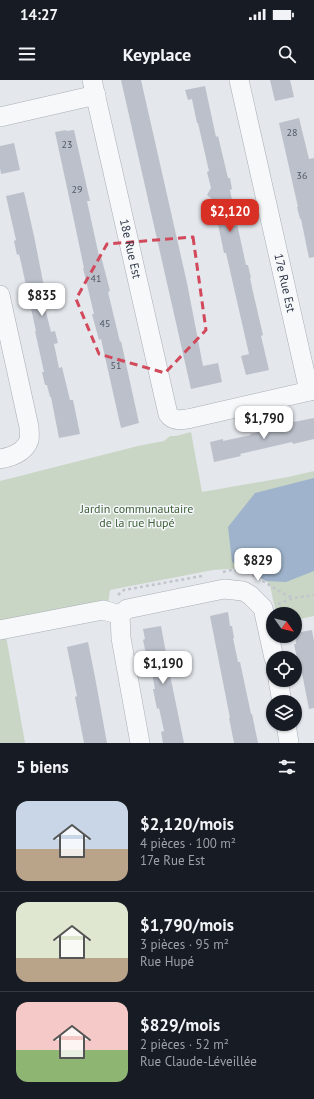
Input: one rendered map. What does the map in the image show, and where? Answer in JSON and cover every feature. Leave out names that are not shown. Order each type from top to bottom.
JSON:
[{"type":"street","name":"17e Rue Est","points":[[239,80],[311,391]]},
{"type":"street","name":"18e Rue Est","points":[[94,88],[168,414],[170,417],[180,420],[192,418],[311,391]]},
{"type":"street","points":[[0,117],[94,88]]},
{"type":"street","points":[[0,295],[29,427],[29,440],[22,450],[10,457],[0,459]]},
{"type":"street","points":[[120,615],[127,609],[224,588],[243,591],[250,595],[263,608],[272,651]]},
{"type":"street","points":[[0,630],[103,610],[120,615]]},
{"type":"street","points":[[120,615],[121,638],[140,743]]},
{"type":"street","points":[[287,731],[289,743]]},
{"type":"path","points":[[263,608],[294,598],[314,595]]},
{"type":"highlighted area","points":[[193,237],[206,330],[165,373],[99,354],[76,299],[107,244]]},
{"type":"green space","name":"Jardin communautaire de la rue Hupé","points":[[191,432],[202,492],[314,471],[314,616],[302,619],[302,607],[275,607],[270,585],[266,581],[243,568],[213,570],[110,590],[106,618],[6,636],[25,743],[0,743],[0,481],[138,446],[164,441],[170,436]]},
{"type":"water","points":[[314,478],[314,571],[286,582],[266,581],[232,562],[228,527],[255,493]]},
{"type":"building","points":[[121,80],[141,80],[187,283],[203,366],[218,363],[222,382],[191,389]]},
{"type":"building","points":[[270,80],[290,80],[294,97],[275,101]]},
{"type":"building","points":[[205,86],[216,137],[218,136],[228,178],[230,178],[232,189],[230,190],[234,210],[246,265],[248,265],[251,278],[263,335],[261,336],[269,370],[246,375],[241,356],[249,354],[226,253],[224,253],[213,200],[207,195],[211,188],[207,172],[209,171],[198,123],[192,99],[188,100],[185,90]]},
{"type":"building","points":[[299,118],[309,159],[314,158],[314,257],[309,258],[279,123]]},
{"type":"building","points":[[74,130],[90,201],[87,201],[99,256],[101,256],[110,291],[108,292],[120,342],[121,341],[139,423],[121,428],[101,339],[99,340],[92,314],[94,314],[55,132]]},
{"type":"building","points":[[14,143],[20,170],[1,174],[0,146]]},
{"type":"building","points":[[24,192],[48,307],[45,308],[51,332],[55,331],[58,343],[54,344],[59,368],[62,367],[70,400],[73,400],[80,434],[59,438],[51,397],[47,385],[45,385],[42,372],[44,372],[36,331],[19,254],[17,255],[14,241],[16,240],[6,196]]},
{"type":"building","points":[[314,418],[314,439],[293,444],[292,442],[240,454],[241,456],[214,462],[210,442],[223,439],[223,441],[251,435],[250,434],[288,423]]},
{"type":"building","points":[[228,612],[238,662],[240,662],[258,743],[234,743],[210,616]]},
{"type":"building","points":[[161,626],[184,743],[163,743],[161,732],[164,731],[159,708],[157,709],[149,658],[147,658],[143,640],[145,639],[143,629]]},
{"type":"building","points":[[312,630],[314,641],[314,708],[309,709],[302,673],[302,651],[295,651],[294,644],[302,643],[302,632]]},
{"type":"building","points":[[88,642],[107,743],[84,743],[75,697],[77,696],[67,647]]}]
